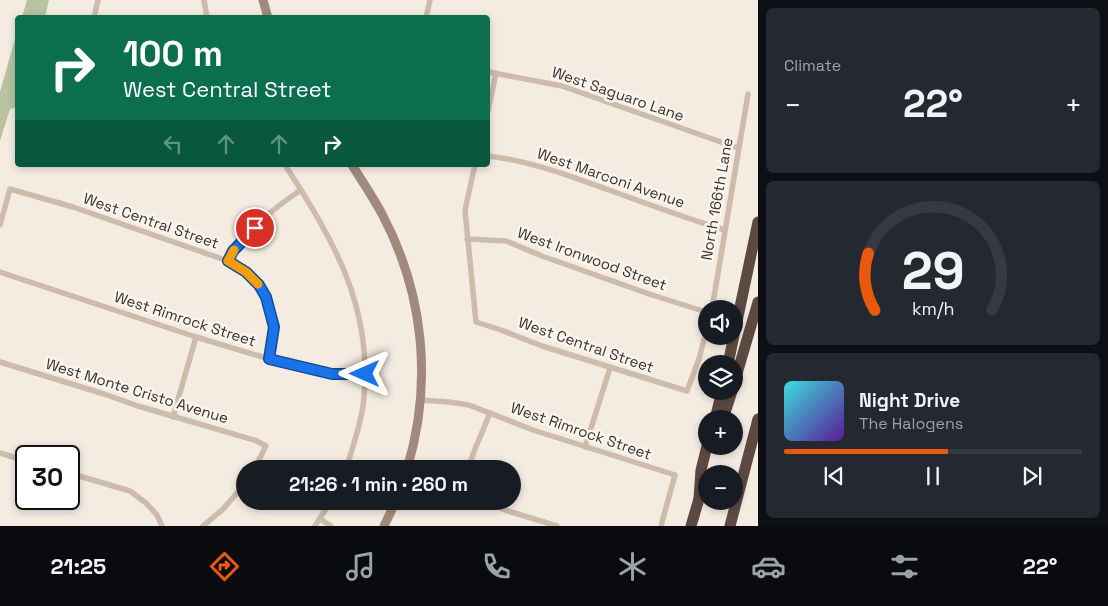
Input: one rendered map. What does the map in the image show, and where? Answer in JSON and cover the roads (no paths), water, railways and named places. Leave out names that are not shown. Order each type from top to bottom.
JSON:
[{"type":"highway","points":[[730,355],[758,222]]},
{"type":"highway","points":[[742,355],[758,302]]},
{"type":"highway","points":[[730,526],[758,418]]},
{"type":"highway","points":[[734,526],[742,507],[758,450]]},
{"type":"highway","points":[[692,526],[698,503]]},
{"type":"main road","points":[[263,0],[267,15]]},
{"type":"main road","points":[[353,167],[382,214],[399,250],[408,274],[416,307],[422,351],[421,400],[417,431],[409,460]]},
{"type":"main road","points":[[384,526],[392,510]]},
{"type":"street","points":[[95,15],[98,0]]},
{"type":"street","points":[[204,0],[207,15]]},
{"type":"street","points":[[427,15],[430,0]]},
{"type":"street","name":"West Saguaro Lane","points":[[490,72],[569,88],[738,148]]},
{"type":"street","points":[[490,102],[496,73]]},
{"type":"street","name":"North 166th Lane","points":[[713,300],[748,94]]},
{"type":"street","name":"West Marconi Avenue","points":[[490,156],[516,159],[546,168],[677,215],[725,230]]},
{"type":"street","points":[[286,167],[331,241],[349,281],[360,320],[365,374],[360,419],[349,460]]},
{"type":"street","points":[[467,239],[465,210],[475,167]]},
{"type":"street","name":"West Central Street","points":[[0,225],[10,190],[73,207],[228,261],[246,272],[259,285],[266,297],[274,327],[269,359]]},
{"type":"street","points":[[228,261],[233,251],[255,228],[282,202],[301,190]]},
{"type":"street","name":"West Ironwood Street","points":[[467,239],[506,241],[640,291],[698,309]]},
{"type":"street","name":"West Central Street","points":[[467,239],[476,322],[542,346],[687,391],[703,345]]},
{"type":"street","name":"West Rimrock Street","points":[[0,272],[196,337],[269,359],[332,374],[365,374]]},
{"type":"street","points":[[173,417],[196,337]]},
{"type":"street","name":"West Monte Cristo Avenue","points":[[0,362],[173,417],[257,441],[266,446],[259,460]]},
{"type":"street","points":[[585,447],[610,368]]},
{"type":"street","name":"West Rimrock Street","points":[[421,400],[469,405],[532,430],[675,475],[661,526]]},
{"type":"street","points":[[471,460],[490,413]]},
{"type":"street","points":[[0,453],[15,458]]},
{"type":"street","points":[[80,476],[130,491],[146,503],[157,515],[162,526]]},
{"type":"street","points":[[203,526],[236,495]]},
{"type":"street","points":[[315,526],[326,510]]},
{"type":"street","points":[[506,510],[557,526]]},
{"type":"street","points":[[320,519],[331,526]]}]
